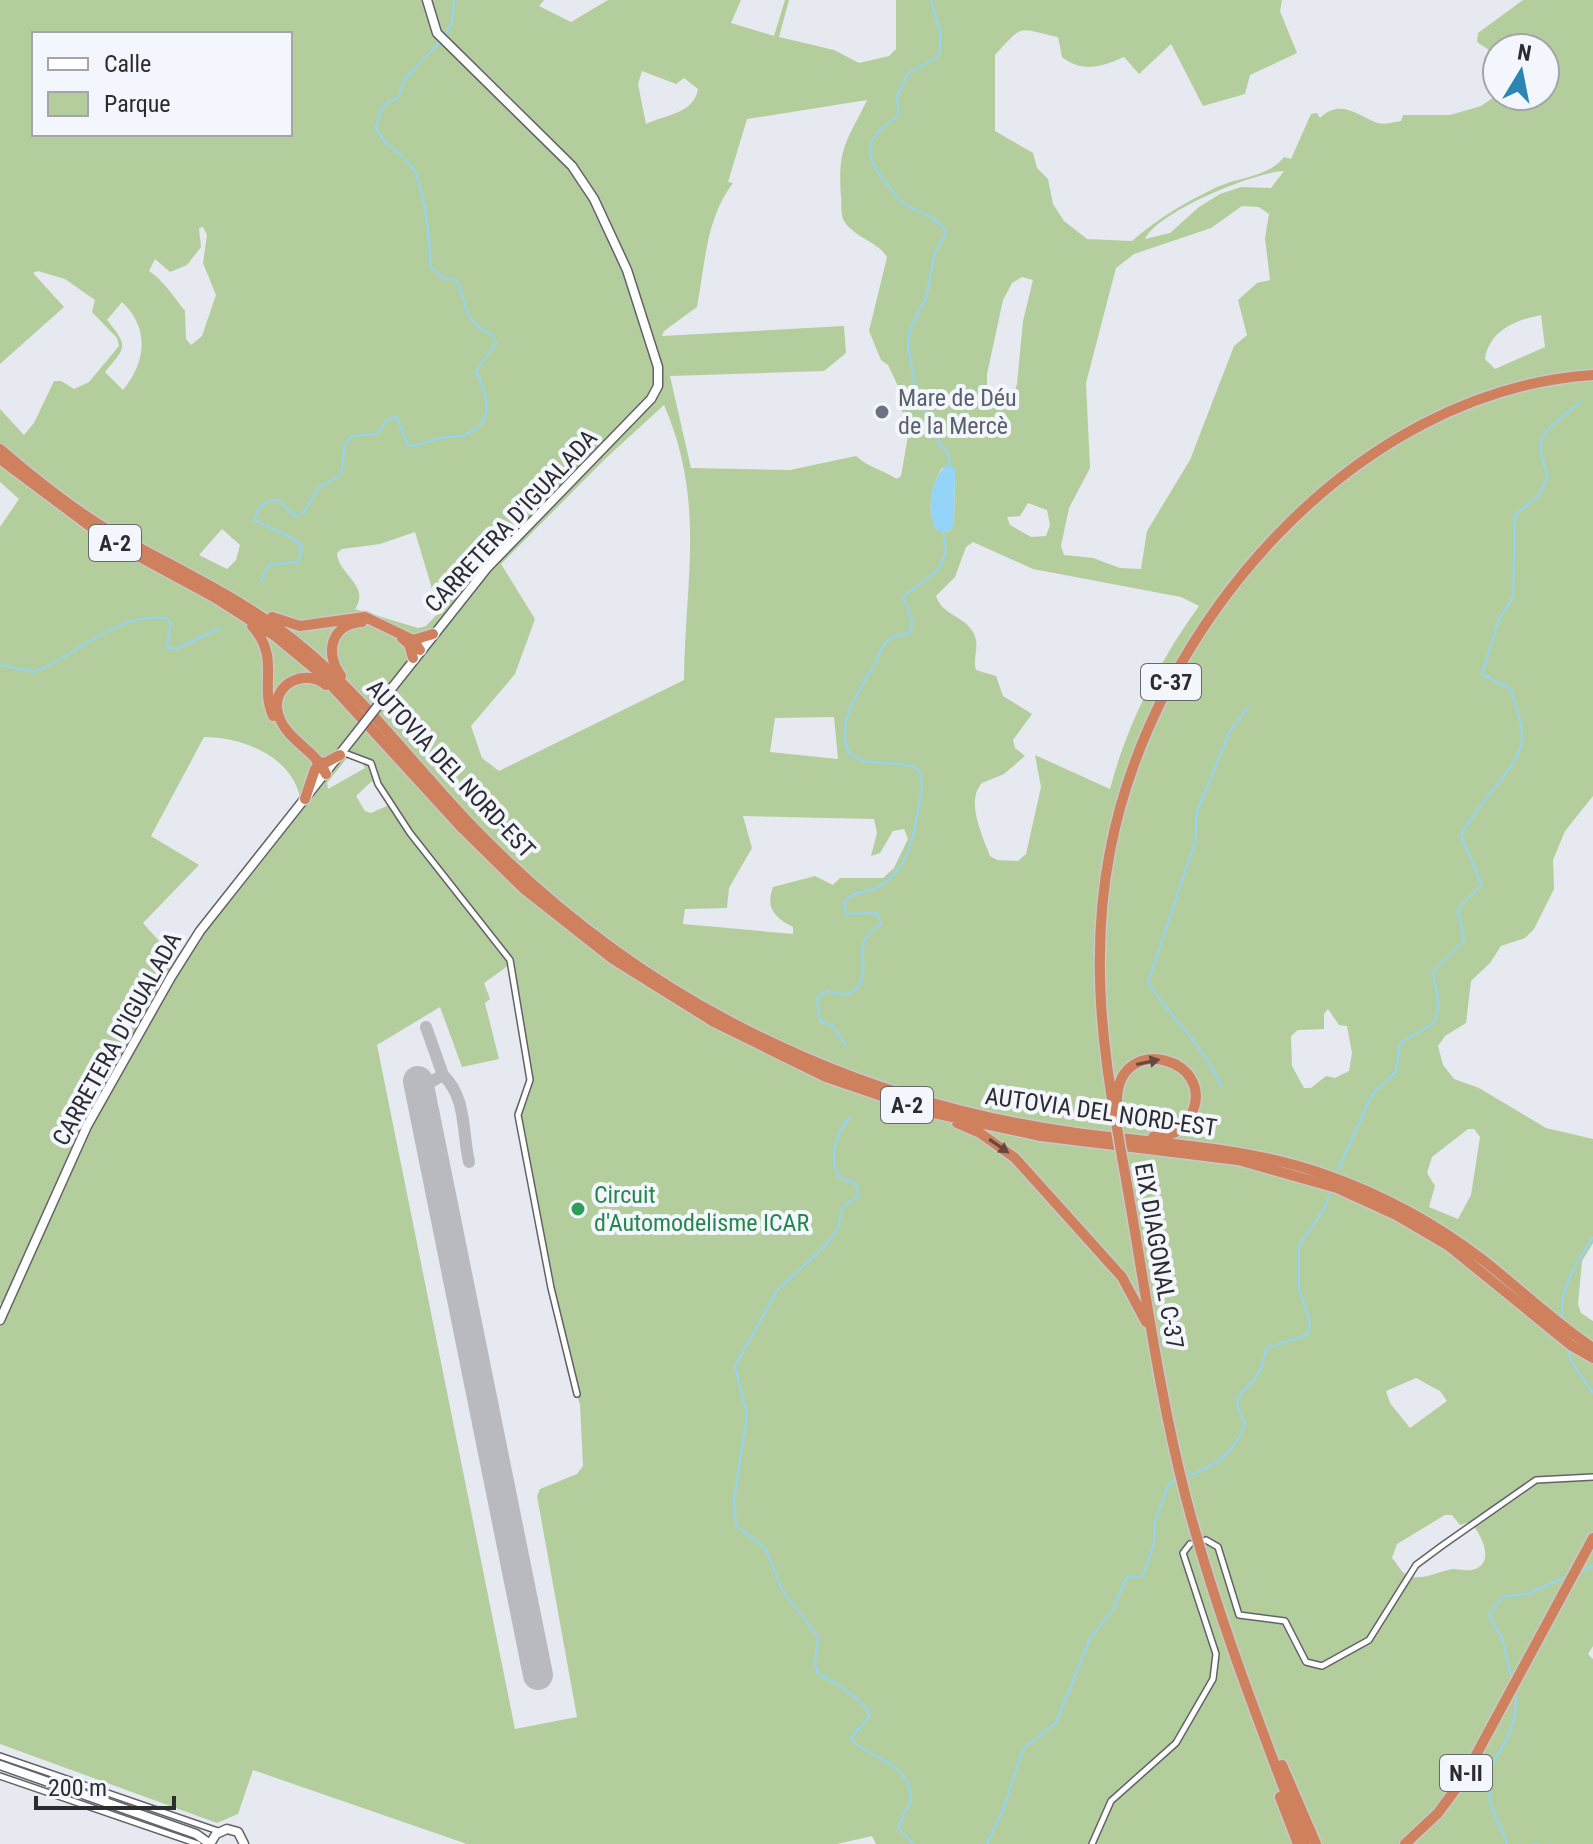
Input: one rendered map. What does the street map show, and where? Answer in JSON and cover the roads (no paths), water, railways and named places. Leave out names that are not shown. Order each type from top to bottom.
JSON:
[{"type":"highway","name":"EIX DIAGONAL C-37","points":[[1305,1844],[1228,1640],[1186,1496],[1155,1358],[1116,1125],[1102,1018],[1099,964],[1103,898],[1126,785],[1146,732],[1171,681],[1207,620],[1239,577],[1294,517],[1359,464],[1405,436],[1496,394],[1562,377],[1593,375]]},
{"type":"highway","name":"AUTOVIA DEL NORD-EST","points":[[0,449],[41,484],[112,532],[268,619],[354,694],[469,824],[525,878],[595,935],[678,992],[772,1043],[878,1086],[985,1116],[1076,1133],[1245,1153],[1297,1165],[1357,1187],[1449,1236],[1593,1348]]},
{"type":"highway","name":"AUTOVIA DEL NORD-EST","points":[[0,459],[107,539],[275,636],[322,675],[502,868],[613,959],[684,1005],[826,1077],[929,1112],[1041,1136],[1238,1160],[1337,1188],[1376,1204],[1442,1241],[1572,1346],[1593,1358]]},
{"type":"highway","points":[[183,569],[216,582],[278,621],[316,625],[353,616],[379,624],[398,634],[414,648],[433,634]]},
{"type":"highway","points":[[239,613],[263,639],[267,650],[268,697],[275,720],[319,768]]},
{"type":"highway","points":[[354,694],[331,659],[331,643],[346,625],[357,621],[379,624]]},
{"type":"highway","points":[[319,768],[281,723],[276,707],[279,694],[290,681],[306,677],[321,681],[367,726]]},
{"type":"highway","points":[[305,799],[319,768],[341,754]]},
{"type":"highway","points":[[1076,1133],[1148,1137],[1173,1134],[1188,1120],[1194,1106],[1190,1077],[1180,1066],[1165,1059],[1147,1059],[1134,1065],[1119,1082],[1116,1125]]},
{"type":"highway","points":[[929,1112],[980,1133],[1015,1158],[1130,1287],[1141,1307],[1155,1358]]},
{"type":"highway","name":"N-II","points":[[1405,1844],[1450,1799],[1593,1538]]},
{"type":"highway","points":[[1228,1640],[1251,1719],[1298,1844]]},
{"type":"highway","points":[[1239,1670],[1244,1674],[1316,1844]]},
{"type":"street","name":"CARRETERA D'IGUALADA","points":[[427,0],[431,22],[443,39],[572,166],[586,185],[618,247],[659,377],[651,399],[487,568],[433,634]]},
{"type":"street","points":[[341,754],[380,703],[414,648]]},
{"type":"street","points":[[341,754],[359,756],[371,763],[378,784],[410,833],[510,960],[530,1080],[518,1115],[551,1288],[577,1394]]},
{"type":"street","name":"CARRETERA D'IGUALADA","points":[[0,1320],[87,1126],[171,977],[200,931],[305,799]]},
{"type":"street","points":[[1206,1540],[1218,1547],[1239,1615],[1285,1621],[1306,1662],[1322,1666],[1369,1640],[1416,1565],[1536,1480],[1593,1477]]},
{"type":"street","points":[[1092,1844],[1111,1801],[1176,1743],[1213,1679],[1216,1654],[1183,1553],[1190,1544]]},
{"type":"street","points":[[0,1756],[215,1837]]},
{"type":"street","points":[[0,1765],[197,1839]]},
{"type":"street","points":[[0,1776],[197,1839],[215,1837],[233,1830],[244,1842],[253,1844]]},
{"type":"water","points":[[946,465],[955,468],[954,525],[949,532],[936,530],[931,513],[933,488]]},
{"type":"waterway","points":[[446,35],[452,22],[454,0]]},
{"type":"waterway","points":[[931,0],[941,34],[939,56],[907,74],[897,97],[899,115],[880,130],[870,145],[870,153],[878,172],[898,199],[930,217],[945,230],[945,236],[935,252],[926,298],[911,327],[908,345],[915,387],[925,411],[934,419],[939,444],[948,452],[950,465]]},
{"type":"waterway","points":[[261,582],[268,565],[298,562],[302,547],[294,539],[254,520],[257,511],[265,503],[278,500],[296,517],[304,512],[318,488],[341,475],[345,445],[351,436],[377,434],[387,420],[397,417],[408,446],[417,446],[439,438],[464,435],[474,430],[485,416],[486,398],[476,371],[496,343],[493,335],[471,319],[456,280],[443,278],[431,267],[426,213],[419,184],[409,163],[384,140],[376,128],[385,105],[398,98],[405,79],[442,40]]},
{"type":"waterway","points":[[1335,1176],[1373,1093],[1396,1072],[1400,1043],[1434,1023],[1439,1007],[1433,972],[1464,941],[1458,909],[1482,885],[1461,836],[1518,755],[1522,738],[1511,689],[1482,674],[1499,619],[1513,597],[1515,515],[1539,495],[1548,476],[1543,461],[1542,440],[1551,426],[1580,402]]},
{"type":"waterway","points":[[846,1046],[832,1025],[820,1022],[817,998],[827,991],[846,995],[857,989],[862,979],[865,940],[881,924],[877,913],[846,914],[844,902],[851,896],[878,887],[902,864],[914,833],[922,784],[917,768],[865,761],[849,753],[845,741],[847,718],[885,643],[911,632],[912,620],[903,597],[940,568],[946,550],[943,531]]},
{"type":"waterway","points":[[0,665],[34,672],[113,628],[147,618],[165,618],[171,622],[167,648],[178,648],[220,628]]},
{"type":"waterway","points":[[1221,1086],[1206,1058],[1148,982],[1195,842],[1197,812],[1229,733],[1248,707]]},
{"type":"waterway","points":[[850,1117],[837,1138],[834,1161],[839,1177],[856,1184],[859,1196],[843,1207],[837,1231],[821,1250],[778,1289],[735,1366],[747,1415],[734,1500],[736,1525],[766,1549],[782,1590],[818,1637],[815,1662],[818,1674],[838,1685],[869,1710],[869,1717],[851,1738],[895,1767],[903,1776],[911,1800],[898,1828],[914,1844]]},
{"type":"waterway","points":[[1187,1476],[1215,1463],[1236,1443],[1245,1424],[1238,1400],[1260,1371],[1267,1348],[1307,1335],[1310,1323],[1299,1288],[1299,1246],[1324,1209],[1331,1189]]},
{"type":"waterway","points":[[1563,1320],[1566,1287],[1593,1237]]},
{"type":"waterway","points":[[1568,1349],[1571,1361],[1593,1393]]},
{"type":"waterway","points":[[987,1844],[1003,1810],[1023,1749],[1056,1723],[1090,1639],[1113,1609],[1127,1577],[1143,1577],[1154,1543],[1155,1522],[1169,1484],[1177,1480]]},
{"type":"waterway","points":[[1579,1572],[1593,1566]]},
{"type":"waterway","points":[[1512,1679],[1502,1638],[1489,1615],[1503,1597],[1527,1594],[1566,1577]]},
{"type":"waterway","points":[[1507,1844],[1491,1805],[1486,1774],[1512,1725],[1515,1693]]},
{"type":"waterway","points":[[1533,1844],[1538,1844]]},
{"type":"place","name":"Mare de Déu de la Mercè","points":[[882,412]]},
{"type":"place","name":"Circuit d'Automodelisme ICAR","points":[[578,1209]]}]
